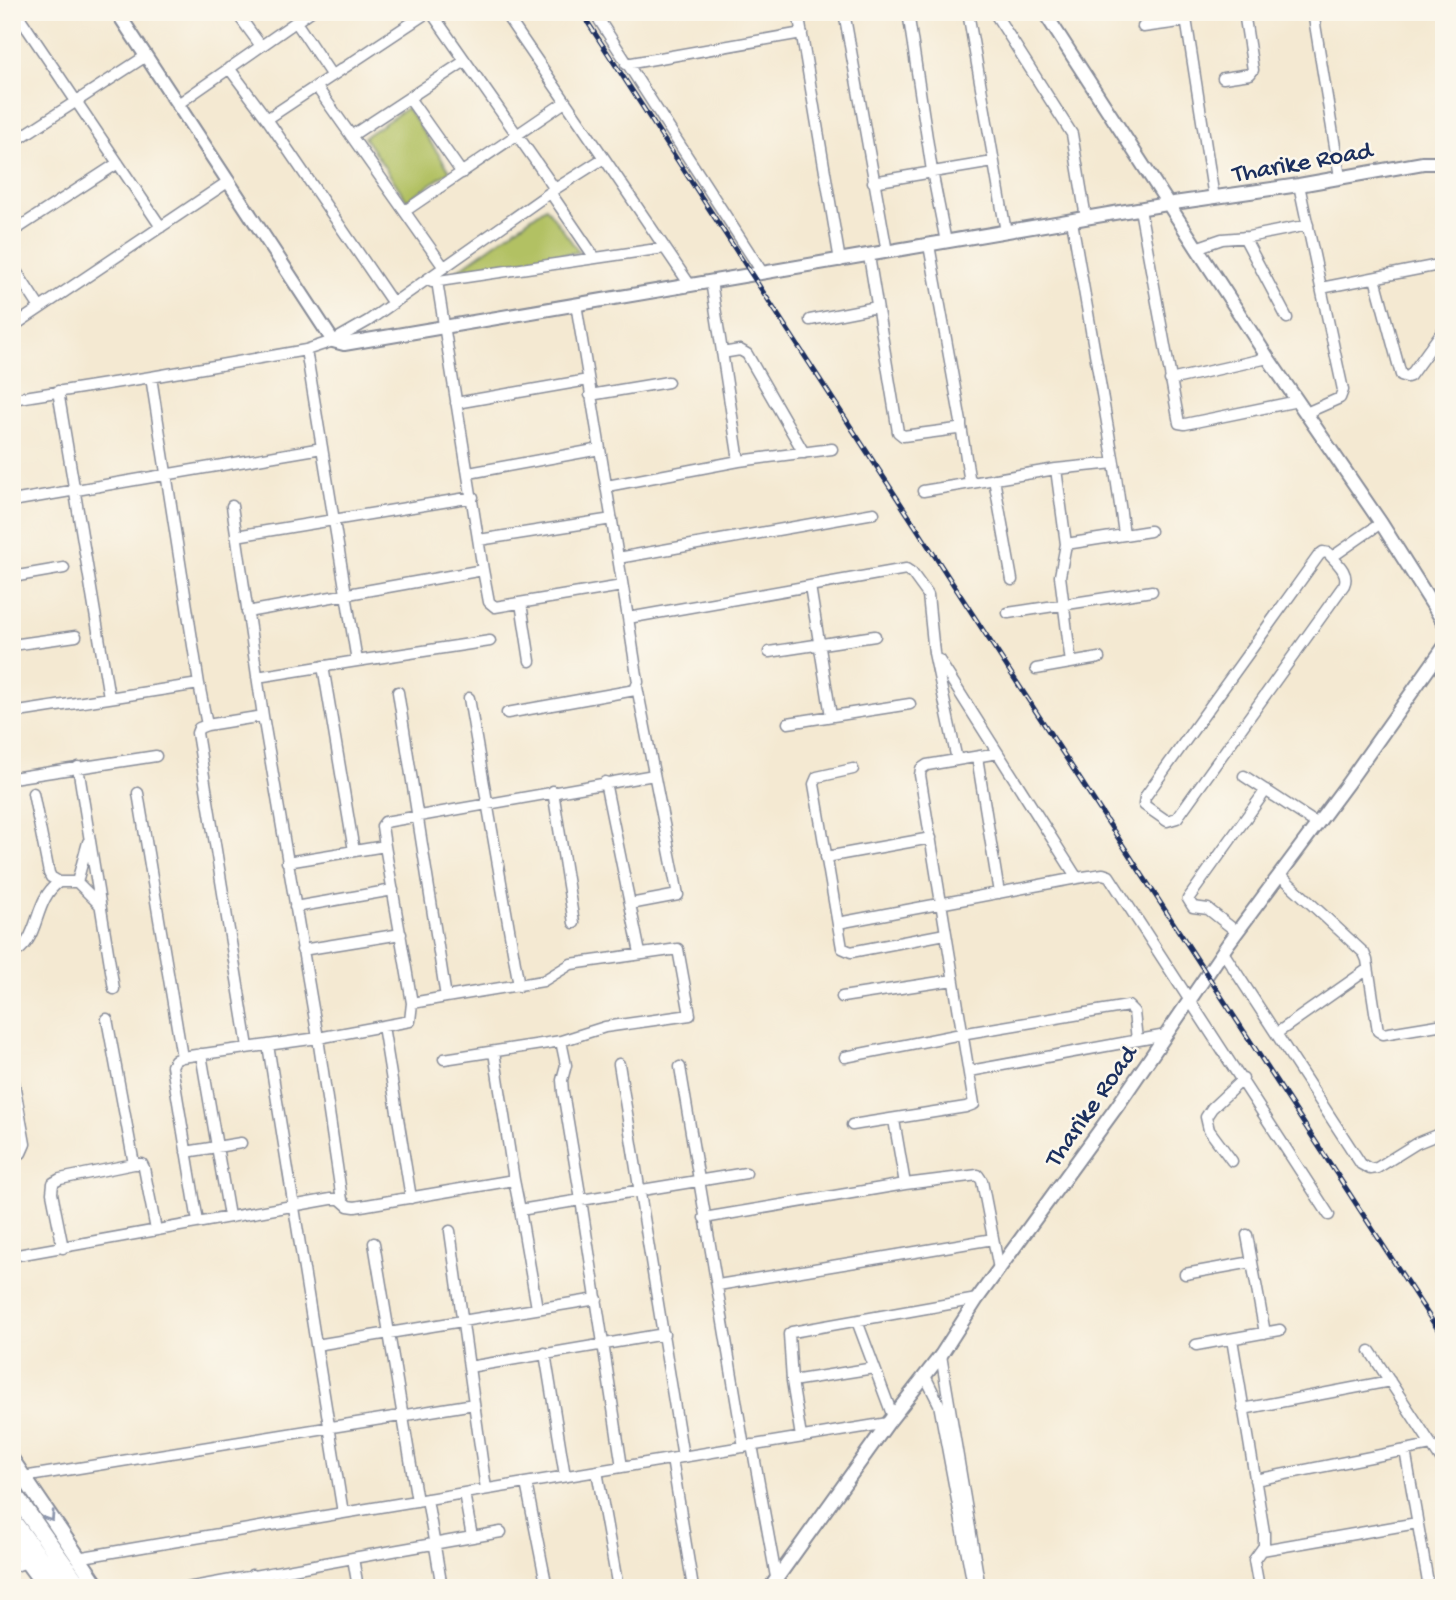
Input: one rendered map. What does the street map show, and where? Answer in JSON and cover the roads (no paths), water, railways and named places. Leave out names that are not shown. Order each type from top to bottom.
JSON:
[{"type":"highway","points":[[12,1491],[81,1588]]},
{"type":"highway","points":[[12,1520],[62,1588]]},
{"type":"main road","points":[[12,1460],[99,1588]]},
{"type":"main road","points":[[12,1542],[46,1588]]},
{"type":"street","points":[[16,12],[161,227]]},
{"type":"street","points":[[117,12],[334,341]]},
{"type":"street","points":[[236,12],[261,46]]},
{"type":"street","points":[[178,104],[296,18],[310,12]]},
{"type":"street","points":[[267,119],[429,12],[517,136],[595,258]]},
{"type":"street","points":[[504,12],[690,285]]},
{"type":"street","points":[[594,12],[762,272]]},
{"type":"street","points":[[798,12],[840,261]]},
{"type":"street","points":[[844,12],[887,252]]},
{"type":"street","points":[[908,12],[932,171],[946,242]]},
{"type":"street","points":[[968,12],[1006,232]]},
{"type":"street","points":[[994,12],[1072,134],[1086,218]]},
{"type":"street","points":[[1044,12],[1167,204],[1381,523],[1444,623]]},
{"type":"street","points":[[1223,78],[1250,74],[1253,70],[1244,12]]},
{"type":"street","points":[[1313,12],[1340,177]]},
{"type":"street","points":[[1143,27],[1186,17],[1214,198]]},
{"type":"street","points":[[296,18],[332,76]]},
{"type":"street","points":[[626,64],[802,33]]},
{"type":"street","points":[[13,140],[146,56]]},
{"type":"street","points":[[351,136],[465,61]]},
{"type":"street","points":[[229,68],[392,302]]},
{"type":"street","points":[[316,86],[443,266]]},
{"type":"street","points":[[409,98],[463,173]]},
{"type":"street","points":[[405,211],[565,103]]},
{"type":"street","points":[[12,399],[306,350],[334,341],[368,321],[553,190],[604,158]]},
{"type":"street","points":[[873,182],[993,162]]},
{"type":"street","points":[[12,232],[118,163]]},
{"type":"street","name":"Tharike Road","points":[[334,341],[344,344],[1167,204],[1299,186],[1423,163],[1444,166]]},
{"type":"street","points":[[12,327],[229,181]]},
{"type":"street","points":[[1299,186],[1343,393],[1335,401],[1306,413]]},
{"type":"street","points":[[1140,209],[1177,420],[1182,424],[1298,401]]},
{"type":"street","points":[[1072,221],[1124,534]]},
{"type":"street","points":[[1196,248],[1222,239],[1308,225]]},
{"type":"street","points":[[1244,237],[1287,318]]},
{"type":"street","points":[[929,245],[970,483]]},
{"type":"street","points":[[418,284],[664,248]]},
{"type":"street","points":[[869,256],[900,434],[906,436],[957,429],[961,426]]},
{"type":"street","points":[[1321,288],[1444,264]]},
{"type":"street","points":[[12,265],[40,308]]},
{"type":"street","points":[[1375,278],[1401,375],[1410,376],[1444,330]]},
{"type":"street","points":[[437,281],[483,570],[491,605],[495,607],[622,586]]},
{"type":"street","points":[[711,281],[740,461]]},
{"type":"street","points":[[576,304],[637,687],[678,895],[630,904]]},
{"type":"street","points":[[810,320],[877,307]]},
{"type":"street","points":[[306,350],[357,660]]},
{"type":"street","points":[[722,353],[740,350],[747,355],[804,453]]},
{"type":"street","points":[[1170,380],[1268,358]]},
{"type":"street","points":[[151,377],[207,725]]},
{"type":"street","points":[[456,403],[588,380]]},
{"type":"street","points":[[590,395],[668,382]]},
{"type":"street","points":[[58,391],[109,697]]},
{"type":"street","points":[[12,495],[13,501],[322,448]]},
{"type":"street","points":[[469,473],[600,449]]},
{"type":"street","points":[[607,486],[740,461],[832,449]]},
{"type":"street","points":[[923,491],[1056,469],[1114,463]]},
{"type":"street","points":[[1056,469],[1066,544],[1060,576],[1062,605],[1071,663]]},
{"type":"street","points":[[994,480],[1012,580]]},
{"type":"street","points":[[236,536],[473,497]]},
{"type":"street","points":[[232,506],[262,716],[318,1038],[342,1200]]},
{"type":"street","points":[[618,558],[874,513]]},
{"type":"street","points":[[479,540],[612,519]]},
{"type":"street","points":[[1332,557],[1381,523]]},
{"type":"street","points":[[1066,544],[1150,531]]},
{"type":"street","points":[[1325,552],[1332,557],[1346,574],[1344,586],[1177,818],[1167,821],[1146,807],[1143,802],[1145,797],[1319,555],[1325,552]]},
{"type":"street","points":[[12,577],[64,568]]},
{"type":"street","points":[[628,618],[906,569],[928,595],[934,653],[957,760]]},
{"type":"street","points":[[247,611],[483,570]]},
{"type":"street","points":[[810,586],[831,716]]},
{"type":"street","points":[[1008,613],[1152,591]]},
{"type":"street","points":[[521,603],[530,661]]},
{"type":"street","points":[[12,645],[76,636]]},
{"type":"street","points":[[769,652],[876,636]]},
{"type":"street","points":[[257,677],[490,641]]},
{"type":"street","name":"Tharike Road","points":[[775,1585],[1237,932],[1444,647]]},
{"type":"street","points":[[934,653],[1077,878]]},
{"type":"street","points":[[1036,669],[1099,658]]},
{"type":"street","points":[[323,666],[354,851]]},
{"type":"street","points":[[12,713],[199,684]]},
{"type":"street","points":[[508,713],[632,691],[637,687]]},
{"type":"street","points":[[398,692],[446,997]]},
{"type":"street","points":[[470,698],[519,986]]},
{"type":"street","points":[[788,723],[910,704]]},
{"type":"street","points":[[248,1047],[197,733],[199,728],[207,725],[262,716]]},
{"type":"street","points":[[852,1125],[970,1106],[974,1102],[940,904],[921,769],[927,765],[998,753]]},
{"type":"street","points":[[12,779],[156,755]]},
{"type":"street","points":[[977,757],[999,893]]},
{"type":"street","points":[[78,767],[114,989]]},
{"type":"street","points":[[853,768],[814,780],[842,948],[846,952],[945,934]]},
{"type":"street","points":[[198,1222],[172,1066],[175,1060],[410,1021],[412,1003],[384,846],[384,822],[654,775]]},
{"type":"street","points":[[1244,776],[1317,824]]},
{"type":"street","points":[[605,782],[640,953]]},
{"type":"street","points":[[1237,932],[1208,909],[1193,907],[1188,899],[1266,790]]},
{"type":"street","points":[[553,791],[574,923]]},
{"type":"street","points":[[33,793],[51,877],[59,882],[77,883],[100,905]]},
{"type":"street","points":[[138,793],[182,1057]]},
{"type":"street","points":[[77,883],[89,838]]},
{"type":"street","points":[[826,857],[931,838]]},
{"type":"street","points":[[287,862],[384,846]]},
{"type":"street","points":[[838,923],[1077,878],[1103,874],[1109,876],[1329,1214]]},
{"type":"street","points":[[1280,875],[1360,948],[1367,960],[1376,1028],[1380,1033],[1444,1024]]},
{"type":"street","points":[[12,954],[26,945],[45,895],[59,882]]},
{"type":"street","points":[[295,907],[393,890]]},
{"type":"street","points":[[302,950],[401,934]]},
{"type":"street","points":[[412,1003],[547,980],[567,965],[678,949],[690,1015],[605,1027],[561,1041],[444,1059]]},
{"type":"street","points":[[1223,952],[1365,1168],[1377,1168],[1417,1143],[1444,1132]]},
{"type":"street","points":[[1277,1033],[1368,969]]},
{"type":"street","points":[[842,997],[953,980]]},
{"type":"street","points":[[845,1057],[1128,1006],[1134,1012],[1138,1040]]},
{"type":"street","points":[[107,1019],[134,1164]]},
{"type":"street","points":[[383,1026],[411,1198]]},
{"type":"street","points":[[970,1071],[1166,1035]]},
{"type":"street","points":[[561,1041],[566,1065],[562,1080],[563,1091],[622,1467]]},
{"type":"street","points":[[268,1045],[343,1513]]},
{"type":"street","points":[[495,1052],[513,1180],[537,1308]]},
{"type":"street","points":[[201,1054],[229,1216]]},
{"type":"street","points":[[619,1064],[664,1334],[693,1588]]},
{"type":"street","points":[[680,1067],[697,1180],[775,1585]]},
{"type":"street","points":[[12,1072],[25,1144],[21,1153],[12,1157]]},
{"type":"street","points":[[1232,1161],[1209,1130],[1206,1117],[1243,1079]]},
{"type":"street","points":[[894,1120],[905,1184]]},
{"type":"street","points":[[186,1152],[241,1143]]},
{"type":"street","points":[[63,1248],[52,1193],[53,1183],[60,1178],[142,1164],[156,1230]]},
{"type":"street","points":[[520,1210],[746,1173]]},
{"type":"street","points":[[704,1218],[905,1184],[978,1175],[982,1181],[999,1269]]},
{"type":"street","points":[[12,1256],[331,1199],[342,1200],[351,1207],[513,1180]]},
{"type":"street","points":[[450,1231],[486,1489]]},
{"type":"street","points":[[1247,1236],[1265,1333]]},
{"type":"street","points":[[718,1285],[993,1239]]},
{"type":"street","points":[[374,1243],[402,1414],[442,1588]]},
{"type":"street","points":[[1185,1274],[1252,1262]]},
{"type":"street","points":[[316,1345],[597,1299]]},
{"type":"street","points":[[801,1437],[792,1381],[789,1334],[977,1299]]},
{"type":"street","points":[[77,1558],[890,1420],[857,1321]]},
{"type":"street","points":[[1196,1345],[1280,1330]]},
{"type":"street","points":[[469,1367],[664,1334]]},
{"type":"street","points":[[1232,1339],[1264,1532],[1262,1550]]},
{"type":"street","points":[[1370,1351],[1444,1464]]},
{"type":"street","points":[[545,1353],[565,1476]]},
{"type":"street","points":[[940,1355],[980,1588]]},
{"type":"street","points":[[792,1381],[874,1368]]},
{"type":"street","points":[[925,1376],[939,1405],[973,1588]]},
{"type":"street","points":[[1243,1409],[1390,1381]]},
{"type":"street","points":[[23,1477],[474,1404]]},
{"type":"street","points":[[1255,1480],[1431,1445]]},
{"type":"street","points":[[1405,1450],[1429,1588]]},
{"type":"street","points":[[597,1471],[618,1588]]},
{"type":"street","points":[[526,1483],[547,1588]]},
{"type":"street","points":[[464,1493],[472,1537]]},
{"type":"street","points":[[1259,1588],[1254,1560],[1262,1550],[1417,1523]]},
{"type":"street","points":[[187,1588],[501,1532]]},
{"type":"street","points":[[353,1558],[358,1588]]},
{"type":"street","points":[[12,1567],[27,1562]]},
{"type":"street","points":[[251,1575],[254,1588]]},
{"type":"railway","points":[[581,12],[1444,1339]]}]
